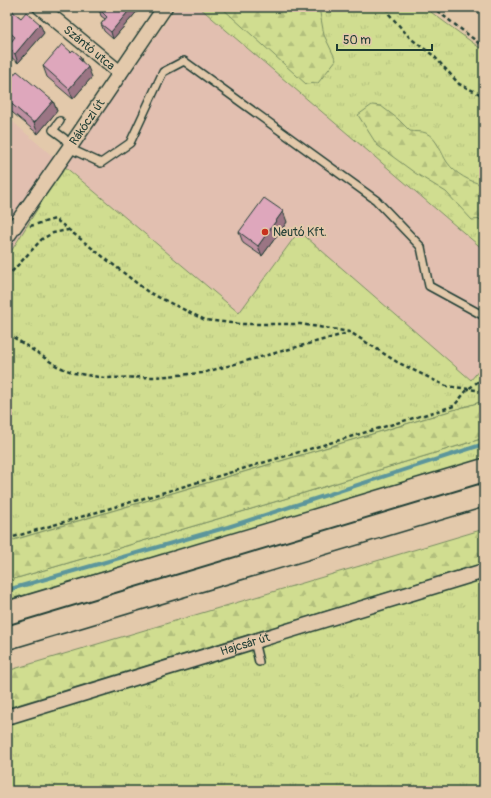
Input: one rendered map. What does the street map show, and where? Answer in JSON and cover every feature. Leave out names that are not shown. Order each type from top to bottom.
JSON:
[{"type":"highway","points":[[7,612],[484,470]]},
{"type":"highway","points":[[7,638],[484,495]]},
{"type":"street","name":"Szántó utca","points":[[40,7],[120,73]]},
{"type":"street","name":"Rákóczi út","points":[[9,235],[165,7]]},
{"type":"street","name":"Hajcsár út","points":[[7,717],[484,571]]},
{"type":"lane","points":[[60,121],[53,130],[64,138],[70,147],[75,151],[101,163],[130,143],[163,72],[184,61],[376,200],[421,247],[429,286],[484,316]]},
{"type":"lane","points":[[254,642],[259,662]]},
{"type":"path","points":[[388,7],[389,14],[410,38],[434,56],[458,84],[484,96]]},
{"type":"path","points":[[432,7],[484,47]]},
{"type":"path","points":[[9,235],[55,219],[148,292],[205,320],[240,324],[300,324],[350,332],[397,362],[439,383],[446,386],[468,390],[484,391]]},
{"type":"path","points":[[7,277],[42,240],[53,233],[69,230]]},
{"type":"path","points":[[7,334],[14,337],[57,366],[74,373],[105,378],[155,377],[202,373],[350,332]]},
{"type":"path","points":[[7,538],[454,406],[468,390],[484,377]]},
{"type":"shaded area","points":[[177,7],[199,7],[484,250],[484,364],[472,380],[299,232],[239,314],[65,166],[7,258],[7,117],[64,166]]},
{"type":"green space","points":[[199,7],[424,7],[484,51],[484,250]]},
{"type":"green space","points":[[221,7],[316,7],[320,13],[324,35],[336,60],[318,83],[306,84]]},
{"type":"green space","points":[[372,105],[381,106],[398,119],[410,131],[424,132],[430,135],[436,142],[447,162],[454,170],[469,180],[484,185],[484,219],[472,220],[446,192],[415,173],[377,145],[358,115]]},
{"type":"green space","points":[[64,166],[239,313],[299,231],[471,380],[484,364],[484,401],[7,542],[7,258]]},
{"type":"green space","points":[[484,401],[484,438],[7,581],[7,542]]},
{"type":"green space","points":[[484,438],[484,460],[7,600],[7,581]]},
{"type":"green space","points":[[484,529],[484,563],[7,708],[7,671]]},
{"type":"green space","points":[[484,563],[484,791],[7,791],[7,708]]},
{"type":"building","points":[[7,7],[21,18],[26,12],[40,24],[15,54],[7,47],[15,37],[7,30]]},
{"type":"building","points":[[100,7],[132,7],[111,32],[101,24],[107,17],[99,9]]},
{"type":"building","points":[[62,44],[71,52],[73,50],[80,56],[78,58],[88,67],[69,89],[43,66]]},
{"type":"building","points":[[17,71],[53,101],[34,123],[7,100],[7,83]]},
{"type":"building","points":[[264,198],[283,211],[258,246],[239,232]]},
{"type":"waterway","points":[[7,590],[228,527],[484,444]]},
{"type":"place","name":"Neutó Kft.","points":[[265,232]]}]
